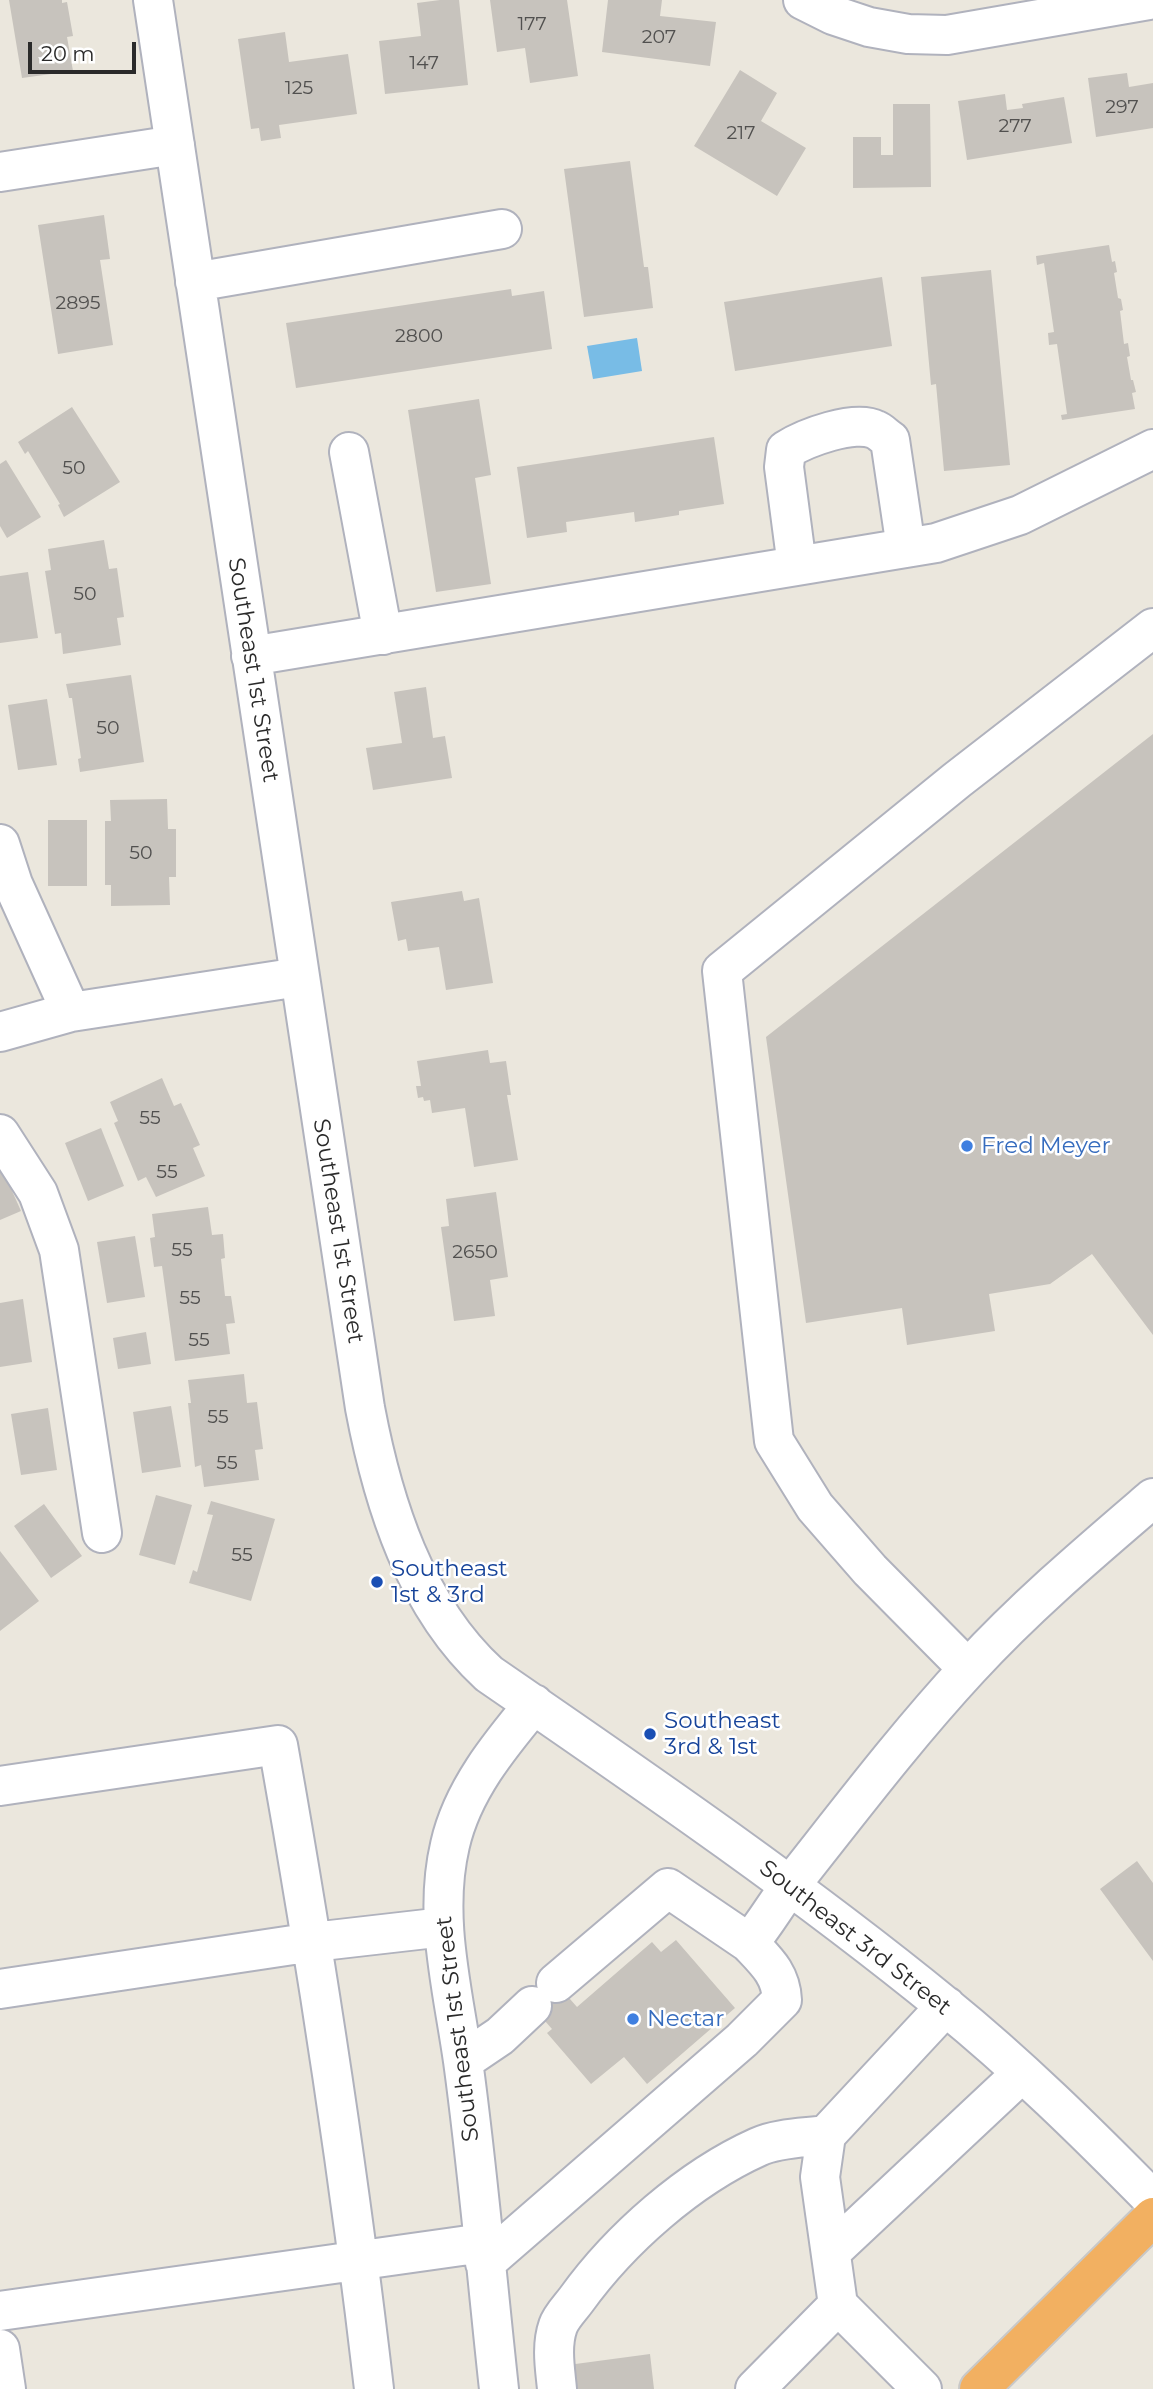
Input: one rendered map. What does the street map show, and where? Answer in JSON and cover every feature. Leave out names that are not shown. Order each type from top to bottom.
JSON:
[{"type":"highway","points":[[979,2389],[1153,2217]]},
{"type":"street","name":"Southeast 1st Street","points":[[153,0],[372,1447],[396,1527],[422,1583],[449,1628],[471,1658],[489,1674],[534,1704],[485,1765],[455,1830],[444,1872],[447,1962],[463,2061],[499,2389]]},
{"type":"street","points":[[803,0],[833,15],[869,27],[908,34],[947,35],[1149,0]]},
{"type":"street","points":[[0,172],[175,145]]},
{"type":"street","points":[[195,282],[502,229]]},
{"type":"street","points":[[797,566],[784,467],[786,450],[801,440],[853,426],[874,429],[890,440],[906,548]]},
{"type":"street","points":[[251,656],[936,543],[1020,515],[1153,449]]},
{"type":"street","points":[[349,452],[383,635]]},
{"type":"street","points":[[968,1669],[870,1570],[815,1507],[774,1441],[722,971],[957,780],[1153,628]]},
{"type":"street","points":[[0,844],[13,884],[71,1012]]},
{"type":"street","points":[[0,1032],[71,1012],[299,976]]},
{"type":"street","points":[[0,1134],[38,1193],[59,1250],[102,1532]]},
{"type":"street","points":[[749,1943],[769,1920],[790,1885],[890,1759],[968,1669],[1062,1577],[1153,1498]]},
{"type":"street","name":"Southeast 3rd Street","points":[[534,1704],[790,1885],[946,2006],[1022,2073],[1153,2200]]},
{"type":"street","points":[[0,1786],[278,1745],[313,1942],[359,2261],[374,2389]]},
{"type":"street","points":[[0,2311],[359,2261],[484,2253],[742,2040],[782,2000],[781,1984],[774,1969],[749,1943],[668,1888],[500,2036],[463,2061]]},
{"type":"street","points":[[0,1989],[313,1942],[444,1927]]},
{"type":"street","points":[[922,2389],[838,2305],[820,2177],[825,2135],[946,2006]]},
{"type":"street","points":[[831,2252],[1022,2073]]},
{"type":"street","points":[[557,2389],[553,2352],[558,2324],[619,2249],[668,2204],[727,2162],[761,2145],[825,2135]]},
{"type":"street","points":[[755,2389],[838,2305]]},
{"type":"street","points":[[0,2348],[6,2389]]},
{"type":"water","points":[[637,338],[642,371],[593,379],[587,346]]},
{"type":"building","points":[[9,0],[67,2],[73,36],[67,37],[73,71],[22,78]]},
{"type":"building","points":[[459,0],[468,85],[385,94],[379,41],[421,36],[417,3]]},
{"type":"building","points":[[490,0],[567,0],[578,76],[530,83],[525,48],[497,52]]},
{"type":"building","points":[[608,0],[662,0],[660,16],[716,22],[710,66],[602,52]]},
{"type":"building","points":[[285,32],[289,62],[348,54],[357,114],[279,125],[281,138],[261,141],[259,128],[251,129],[238,39]]},
{"type":"building","points":[[740,70],[777,93],[761,121],[806,148],[777,196],[694,146]]},
{"type":"building","points":[[1127,73],[1129,87],[1153,83],[1153,128],[1096,137],[1088,78]]},
{"type":"building","points":[[1005,94],[1007,110],[1023,108],[1022,104],[1064,97],[1072,143],[967,160],[958,101]]},
{"type":"building","points":[[893,104],[930,104],[931,187],[853,188],[853,137],[881,137],[881,155],[893,155]]},
{"type":"building","points":[[630,161],[644,267],[648,267],[653,308],[584,317],[564,169]]},
{"type":"building","points":[[104,215],[110,259],[100,260],[113,345],[58,354],[38,225]]},
{"type":"building","points":[[1109,245],[1117,272],[1114,273],[1123,310],[1120,311],[1124,344],[1128,343],[1130,356],[1127,357],[1136,392],[1132,393],[1135,409],[1062,420],[1061,415],[1067,414],[1057,344],[1049,345],[1048,333],[1054,332],[1044,263],[1037,265],[1036,256]]},
{"type":"building","points":[[991,270],[1010,465],[944,471],[936,384],[931,385],[921,277]]},
{"type":"building","points":[[882,277],[892,346],[735,371],[724,302]]},
{"type":"building","points":[[511,289],[512,296],[544,291],[552,349],[296,388],[286,323]]},
{"type":"building","points":[[479,399],[491,475],[475,478],[491,584],[436,592],[408,410]]},
{"type":"building","points":[[72,407],[120,482],[64,517],[58,505],[60,504],[28,451],[25,454],[18,442]]},
{"type":"building","points":[[714,437],[724,504],[635,522],[634,512],[566,522],[567,532],[527,538],[517,467]]},
{"type":"building","points":[[6,460],[41,517],[7,538],[0,526],[0,464]]},
{"type":"building","points":[[104,540],[109,569],[117,568],[124,617],[117,618],[121,645],[63,654],[61,633],[55,634],[45,571],[51,570],[48,549]]},
{"type":"building","points":[[28,572],[38,638],[0,643],[0,576]]},
{"type":"building","points":[[131,675],[144,762],[80,772],[78,759],[81,758],[72,698],[69,698],[66,684]]},
{"type":"building","points":[[426,687],[433,738],[445,736],[452,778],[373,790],[366,748],[402,743],[394,692]]},
{"type":"building","points":[[47,699],[57,765],[18,770],[8,705]]},
{"type":"building","name":"Fred Meyer","points":[[1153,734],[1153,1335],[1092,1254],[1050,1284],[989,1294],[995,1331],[907,1345],[902,1308],[806,1323],[766,1037]]},
{"type":"building","points":[[167,799],[168,829],[176,829],[176,877],[169,877],[170,905],[111,906],[111,885],[105,885],[105,821],[111,821],[110,800]]},
{"type":"building","points":[[48,820],[87,820],[87,886],[48,886]]},
{"type":"building","points":[[462,891],[464,901],[479,898],[493,983],[446,990],[439,947],[408,951],[406,939],[398,941],[391,902]]},
{"type":"building","points":[[488,1050],[490,1063],[506,1061],[511,1095],[507,1095],[518,1160],[474,1167],[465,1108],[432,1113],[430,1100],[418,1098],[416,1086],[421,1086],[417,1061]]},
{"type":"building","points":[[162,1078],[174,1106],[181,1103],[200,1145],[193,1148],[205,1176],[156,1197],[146,1177],[138,1181],[114,1123],[118,1121],[110,1102]]},
{"type":"building","points":[[101,1128],[124,1186],[88,1201],[65,1143]]},
{"type":"building","points":[[0,1164],[21,1211],[0,1220]]},
{"type":"building","points":[[496,1192],[508,1277],[490,1280],[495,1316],[454,1321],[441,1227],[449,1226],[446,1199]]},
{"type":"building","points":[[208,1207],[212,1235],[223,1234],[225,1258],[221,1259],[225,1296],[231,1296],[235,1323],[226,1324],[230,1354],[175,1361],[162,1266],[154,1267],[150,1238],[155,1237],[152,1214]]},
{"type":"building","points":[[135,1236],[145,1297],[107,1303],[97,1242]]},
{"type":"building","points":[[23,1299],[32,1362],[0,1367],[0,1303]]},
{"type":"building","points":[[146,1332],[151,1364],[118,1369],[113,1338]]},
{"type":"building","points":[[244,1374],[247,1403],[257,1402],[263,1449],[255,1450],[259,1480],[204,1487],[201,1465],[195,1467],[188,1380]]},
{"type":"building","points":[[171,1406],[181,1467],[142,1473],[133,1412]]},
{"type":"building","points":[[48,1408],[57,1470],[21,1475],[11,1414]]},
{"type":"building","points":[[156,1495],[192,1505],[175,1565],[139,1555]]},
{"type":"building","points":[[211,1501],[275,1519],[251,1601],[189,1583],[193,1570],[197,1572],[213,1515],[207,1514]]},
{"type":"building","points":[[44,1504],[82,1556],[51,1578],[14,1526]]},
{"type":"building","points":[[0,1551],[39,1601],[0,1631]]},
{"type":"building","points":[[1137,1861],[1153,1883],[1153,1961],[1100,1889]]},
{"type":"building","name":"Nectar","points":[[676,1940],[735,2008],[647,2084],[624,2057],[591,2084],[547,2033],[552,2029],[523,1996],[548,1974],[577,2007],[652,1942],[661,1952]]},
{"type":"building","points":[[650,2354],[654,2389],[571,2389],[568,2365]]},
{"type":"place","name":"Fred Meyer","points":[[967,1146]]},
{"type":"place","name":"Southeast 1st & 3rd","points":[[377,1582]]},
{"type":"place","name":"Southeast 3rd & 1st","points":[[650,1734]]},
{"type":"place","name":"Nectar","points":[[633,2019]]}]
